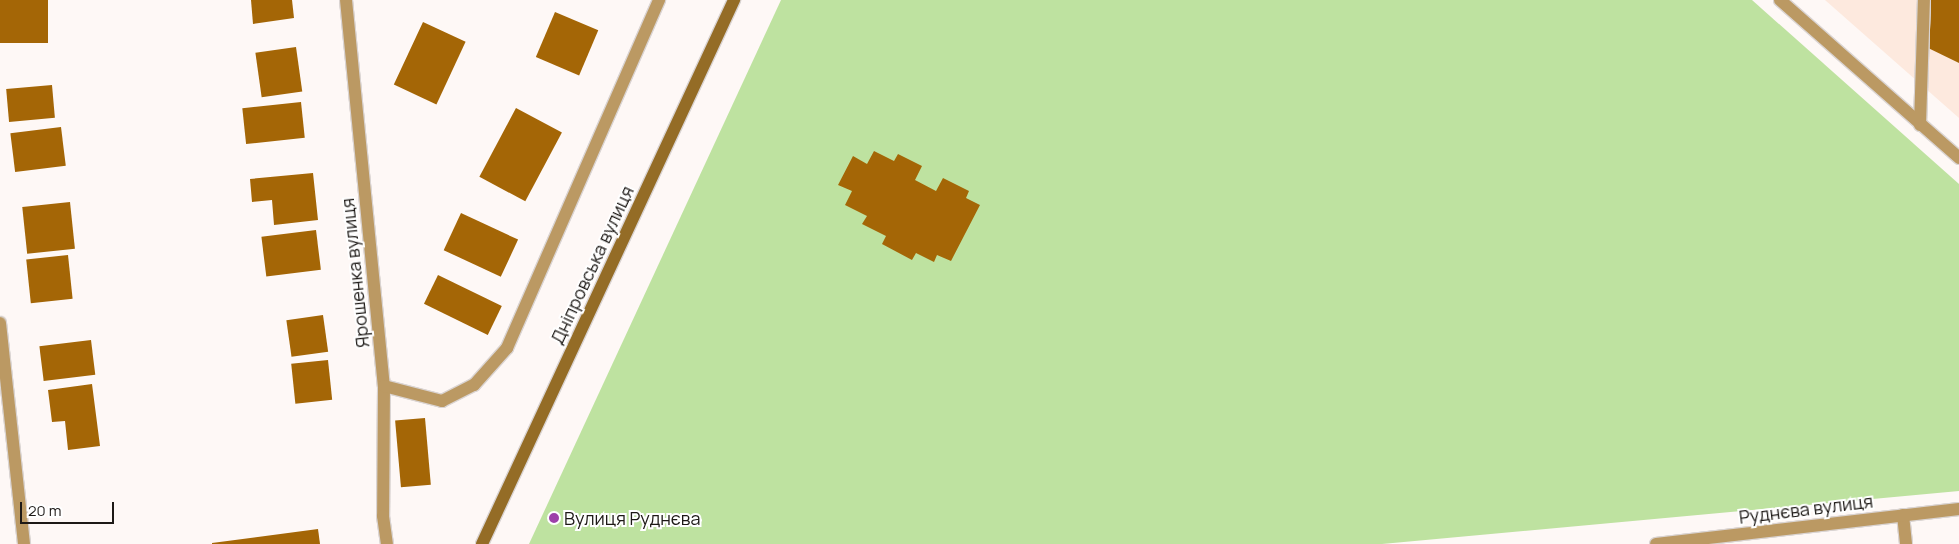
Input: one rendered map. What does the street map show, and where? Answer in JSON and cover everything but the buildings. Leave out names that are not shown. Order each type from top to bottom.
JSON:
[{"type":"street","points":[[384,386],[442,401],[474,385],[507,348],[659,0]]},
{"type":"street","name":"Дніпровська вулиця","points":[[482,544],[734,0]]},
{"type":"street","points":[[1780,0],[1959,158]]},
{"type":"street","points":[[1920,125],[1924,0]]},
{"type":"street","name":"Ярошенка вулиця","points":[[348,3],[384,386],[383,516],[387,544]]},
{"type":"street","points":[[0,323],[24,544]]},
{"type":"street","name":"Руднєва вулиця","points":[[1656,544],[1959,509]]},
{"type":"street","points":[[1903,515],[1906,544]]},
{"type":"shaded area","points":[[1825,0],[1959,0],[1959,118]]},
{"type":"green space","points":[[781,0],[1752,0],[1959,184],[1959,491],[1382,544],[529,544]]},
{"type":"place","name":"Вулиця Руднєва","points":[[554,518]]}]
